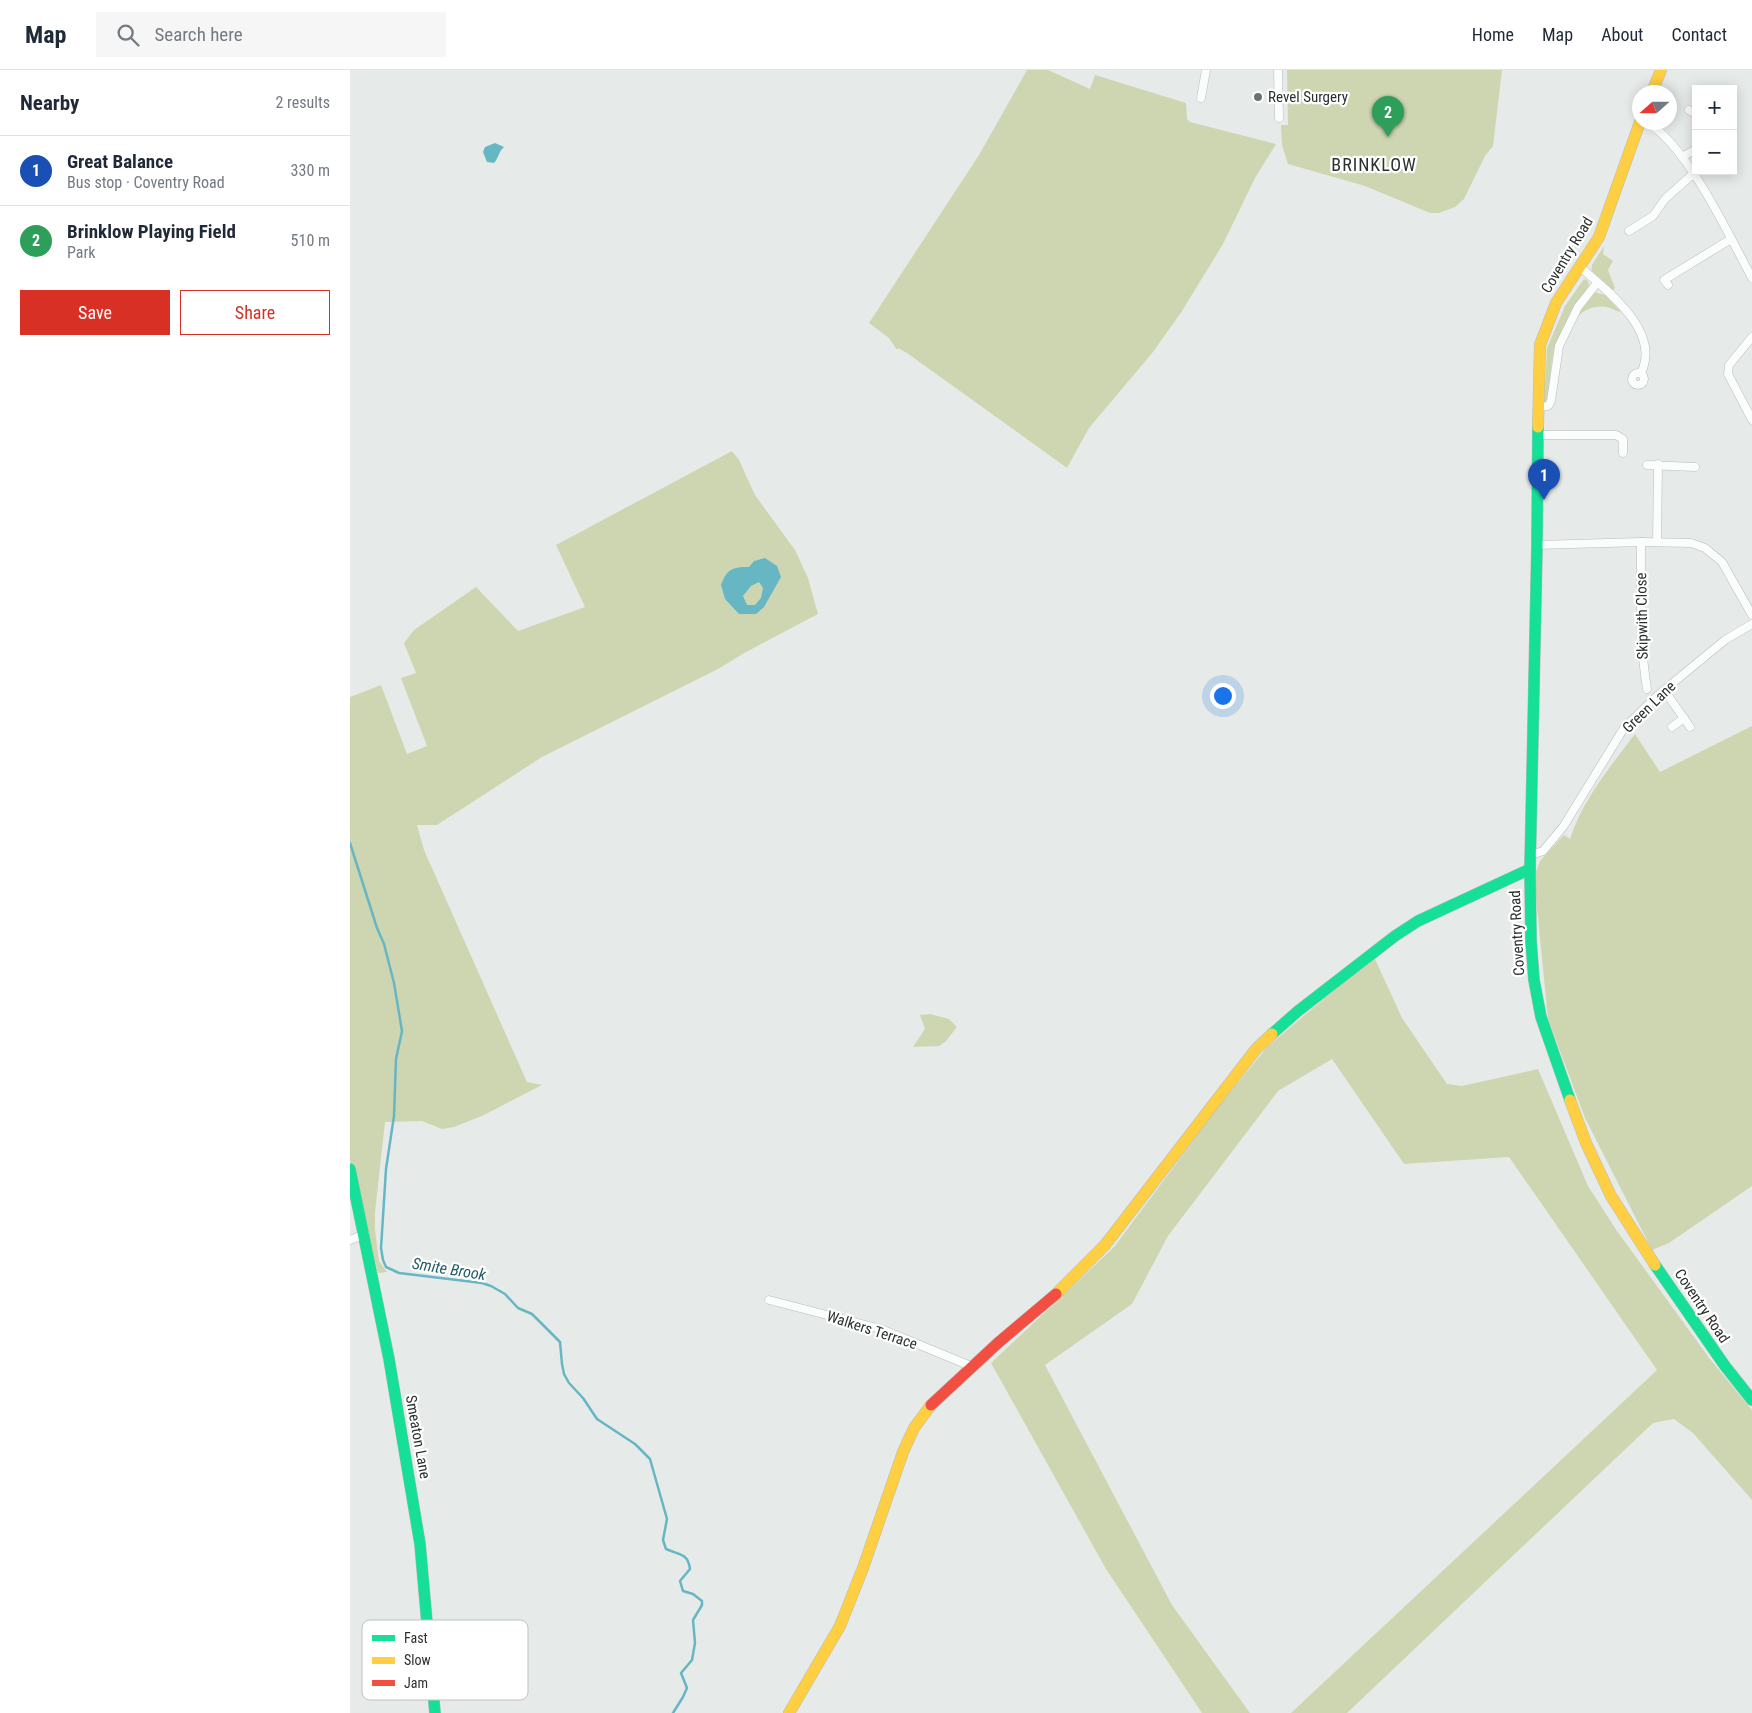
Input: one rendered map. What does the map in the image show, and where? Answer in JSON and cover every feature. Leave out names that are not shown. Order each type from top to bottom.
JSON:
[{"type":"main road","points":[[1655,85],[1661,70]]},
{"type":"main road","name":"Coventry Road","points":[[1637,130],[1599,237],[1578,266],[1556,303],[1545,330],[1539,358],[1530,853],[1531,941],[1534,980],[1538,1005],[1550,1046],[1586,1143],[1611,1196],[1640,1242],[1725,1366],[1752,1400]]},
{"type":"main road","points":[[789,1713],[840,1626],[863,1568],[904,1452],[914,1428],[929,1407],[973,1366],[1060,1291],[1105,1245],[1176,1150],[1256,1049],[1328,987],[1402,931],[1418,921],[1530,869]]},
{"type":"main road","name":"Smeaton Lane","points":[[350,1169],[365,1234],[389,1359],[420,1544],[427,1620]]},
{"type":"main road","name":"Smeaton Lane","points":[[434,1700],[435,1713]]},
{"type":"street","points":[[1201,98],[1206,70]]},
{"type":"street","points":[[1278,70],[1279,118]]},
{"type":"street","points":[[1656,130],[1682,157],[1692,172]]},
{"type":"street","points":[[1682,157],[1692,151]]},
{"type":"street","points":[[1629,231],[1653,216],[1665,199],[1692,175]]},
{"type":"street","points":[[1694,175],[1752,278]]},
{"type":"street","points":[[1668,285],[1664,280],[1731,239]]},
{"type":"street","points":[[1578,266],[1613,295],[1624,308],[1642,339],[1646,356],[1641,373]]},
{"type":"street","points":[[1538,407],[1548,406],[1551,401],[1560,346],[1578,307],[1597,283]]},
{"type":"street","points":[[1752,337],[1729,365],[1728,374],[1752,420]]},
{"type":"street","points":[[1537,435],[1616,435],[1623,439],[1623,453]]},
{"type":"street","points":[[1657,542],[1658,464]]},
{"type":"street","points":[[1647,465],[1696,467]]},
{"type":"street","name":"Skipwith Close","points":[[1641,542],[1640,606],[1647,689]]},
{"type":"street","points":[[1537,544],[1657,542],[1690,543],[1706,548],[1722,562],[1752,615]]},
{"type":"street","name":"Green Lane","points":[[1530,853],[1543,851],[1570,816],[1624,728],[1664,690],[1726,640],[1752,624]]},
{"type":"street","points":[[1664,690],[1690,727]]},
{"type":"street","points":[[1672,727],[1684,718]]},
{"type":"street","points":[[350,1240],[365,1234]]},
{"type":"street","name":"Walkers Terrace","points":[[769,1300],[881,1329],[973,1366]]},
{"type":"green space","points":[[1027,70],[1048,70],[1090,89],[1095,75],[1186,103],[1187,119],[1190,122],[1276,144],[1255,178],[1223,244],[1182,311],[1153,352],[1089,428],[1067,468],[907,353],[898,348],[897,350],[889,338],[869,323],[979,155]]},
{"type":"green space","points":[[1287,70],[1502,70],[1493,146],[1485,156],[1464,199],[1455,207],[1439,213],[1430,213],[1365,186],[1288,164],[1282,145],[1281,125],[1288,125]]},
{"type":"green space","points":[[1604,246],[1603,254],[1613,261],[1608,270],[1615,288],[1613,291],[1591,274],[1592,265]]},
{"type":"green space","points":[[1584,279],[1588,281],[1589,286],[1557,342],[1550,374],[1549,398],[1544,402],[1547,348],[1565,306]]},
{"type":"green space","points":[[1594,292],[1605,295],[1620,311],[1602,306],[1587,310],[1577,317],[1581,308]]},
{"type":"green space","points":[[732,451],[739,460],[755,495],[795,550],[808,578],[818,614],[718,669],[542,757],[437,825],[417,825],[424,850],[527,1082],[542,1085],[484,1115],[454,1127],[442,1129],[422,1121],[385,1122],[375,1212],[375,1230],[379,1261],[387,1272],[378,1273],[350,1160],[350,697],[381,685],[407,754],[427,746],[401,678],[416,673],[404,643],[414,630],[476,587],[518,631],[585,607],[556,545]]},
{"type":"green space","points":[[1752,726],[1752,1186],[1669,1243],[1652,1250],[1585,1118],[1548,1019],[1534,877],[1540,861],[1564,835],[1570,839],[1582,810],[1590,797],[1635,734],[1660,772]]},
{"type":"green space","points":[[1375,959],[1402,1018],[1447,1084],[1462,1086],[1538,1069],[1588,1186],[1617,1231],[1710,1359],[1752,1410],[1752,1500],[1693,1433],[1674,1419],[1653,1423],[1347,1713],[1291,1713],[1657,1370],[1509,1157],[1404,1164],[1332,1059],[1278,1091],[1168,1236],[1132,1304],[1045,1365],[1172,1605],[1250,1713],[1202,1713],[1106,1569],[991,1363],[1114,1247],[1216,1110],[1267,1047],[1338,987]]},
{"type":"green space","points":[[930,1014],[949,1019],[957,1027],[946,1041],[939,1046],[913,1047],[925,1029],[920,1015]]},
{"type":"water","points":[[495,143],[504,147],[494,163],[487,162],[483,152],[485,147]]},
{"type":"water","points":[[765,558],[777,566],[781,577],[764,607],[756,614],[739,614],[725,599],[721,585],[728,572],[734,568],[749,567],[754,561]],"holes":[[[759,582],[763,588],[761,598],[755,605],[747,605],[743,596],[751,586]]]},
{"type":"waterway","name":"Smite Brook","points":[[350,843],[377,928],[384,944],[394,983],[402,1031],[396,1059],[394,1116],[386,1169],[381,1248],[383,1260],[386,1267],[399,1273],[482,1283],[491,1286],[505,1294],[518,1308],[532,1314],[560,1342],[564,1374],[597,1419],[635,1444],[650,1459],[667,1519],[663,1540],[666,1549],[685,1557],[690,1569],[680,1581],[683,1591],[693,1594],[702,1601],[702,1605],[693,1620],[695,1643],[692,1660],[681,1673],[687,1688],[673,1713]]},
{"type":"traffic: fast","points":[[1538,427],[1530,869],[1531,941],[1534,980],[1541,1017],[1570,1100]]},
{"type":"traffic: fast","points":[[1272,1034],[1298,1011],[1395,936],[1418,921],[1530,869]]},
{"type":"traffic: fast","points":[[350,1169],[389,1359],[420,1544],[427,1620]]},
{"type":"traffic: fast","points":[[1655,1265],[1725,1366],[1752,1400]]},
{"type":"traffic: fast","points":[[434,1700],[435,1713]]},
{"type":"traffic: slow","points":[[1655,85],[1661,70]]},
{"type":"traffic: slow","points":[[1538,427],[1540,345],[1556,303],[1599,237],[1637,130]]},
{"type":"traffic: slow","points":[[1056,1294],[1105,1245],[1256,1049],[1272,1034]]},
{"type":"traffic: slow","points":[[1570,1100],[1586,1143],[1611,1196],[1655,1265]]},
{"type":"traffic: slow","points":[[789,1713],[840,1626],[863,1568],[903,1452],[914,1428],[931,1405]]},
{"type":"traffic: jam","points":[[931,1405],[999,1342],[1056,1294]]},
{"type":"place","name":"Revel Surgery","points":[[1258,97]]},
{"type":"place","name":"Brinklow Playing Field","points":[[1388,137]]},
{"type":"place","name":"Great Balance","points":[[1544,500]]},
{"type":"district","name":"BRINKLOW","points":[[1374,164]]}]
